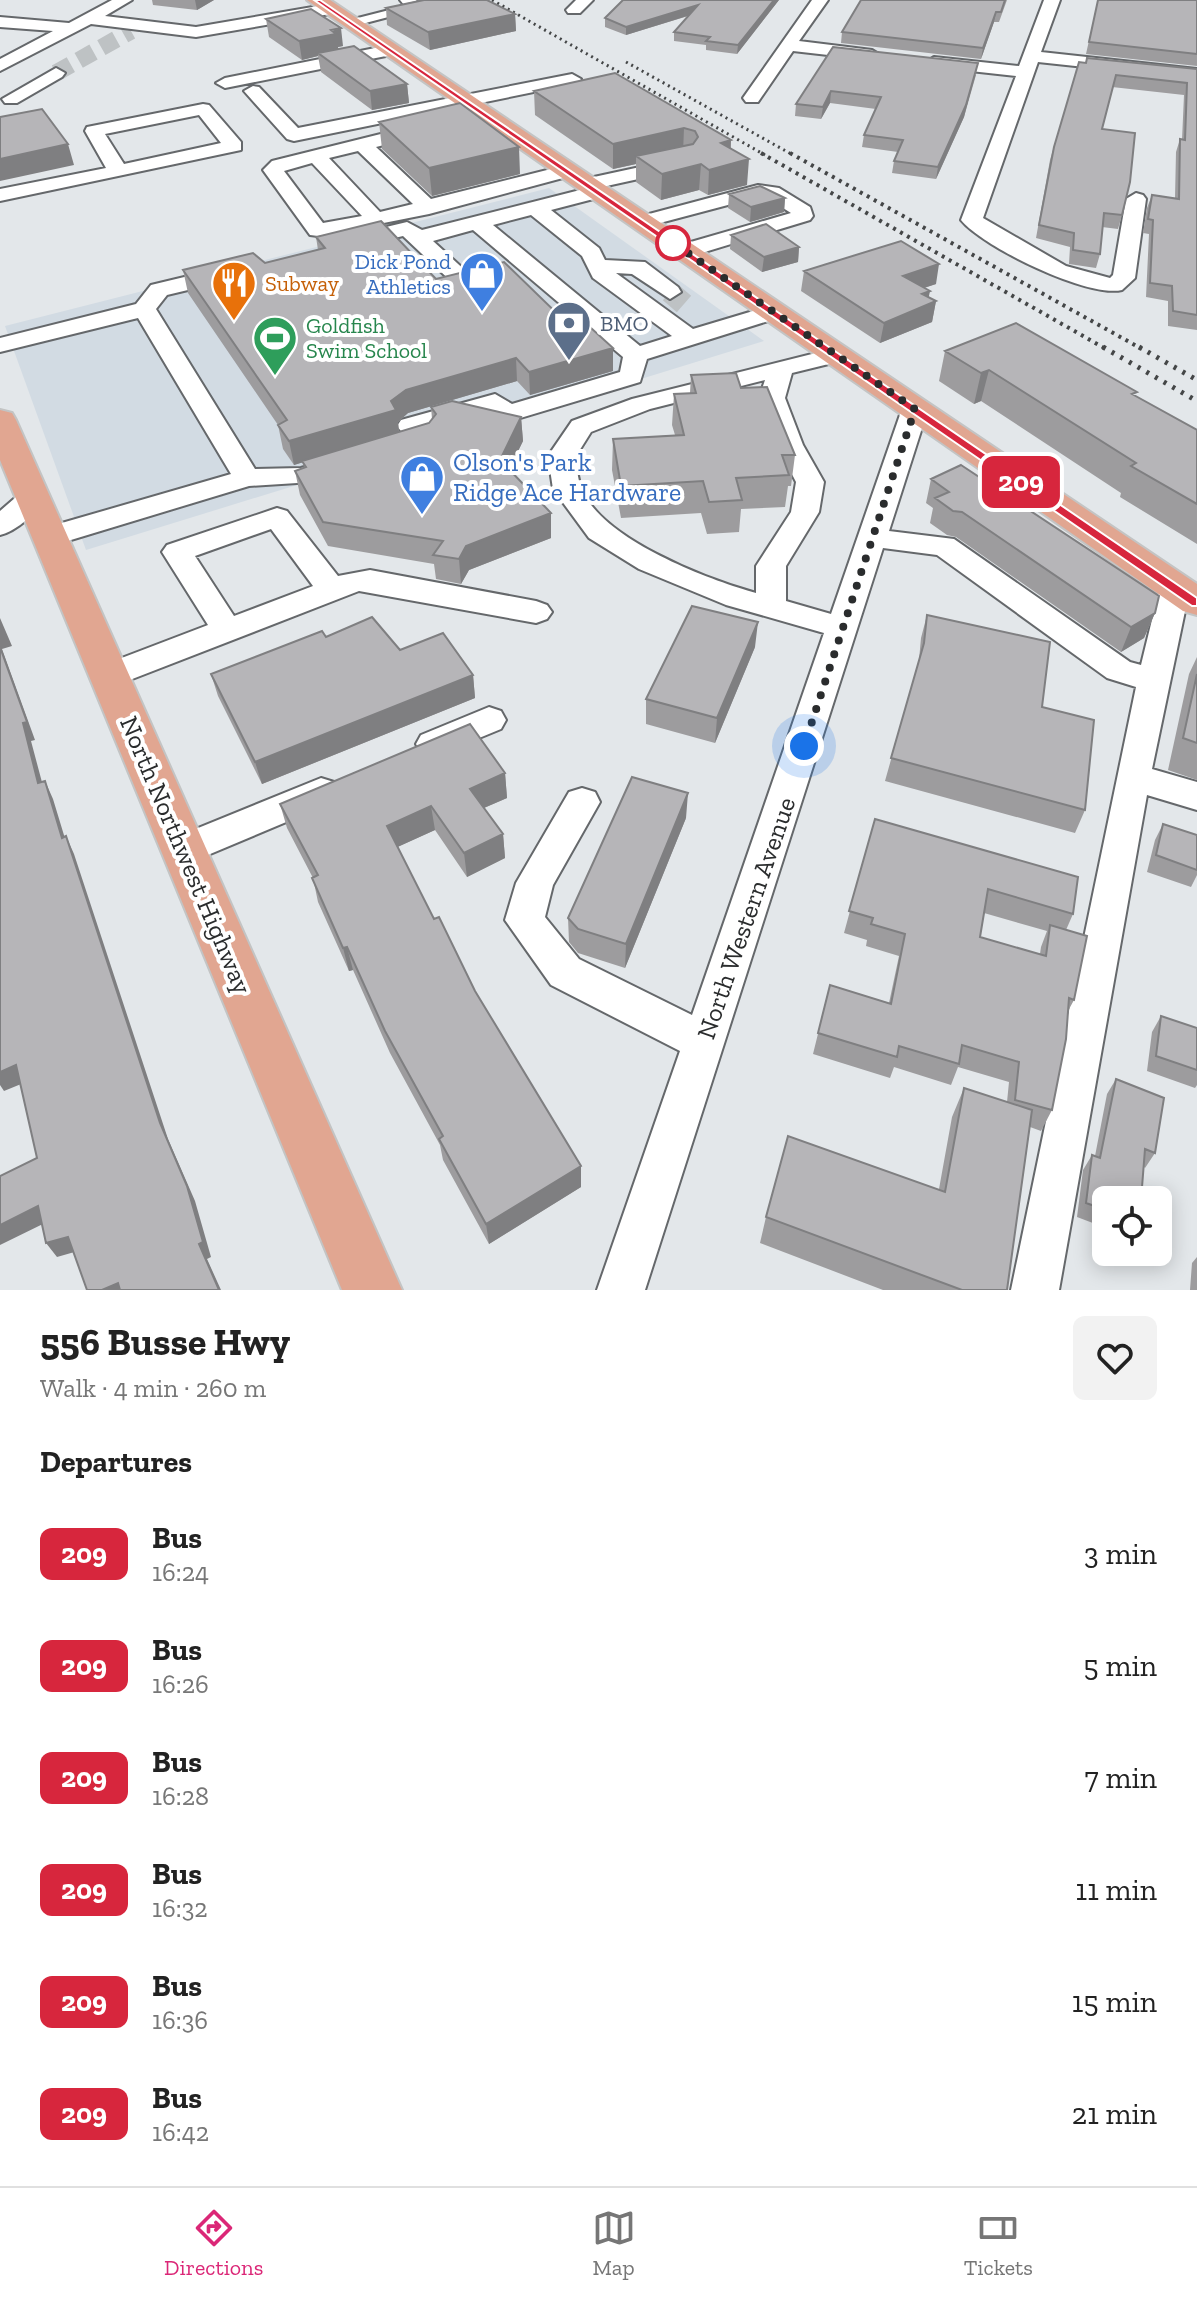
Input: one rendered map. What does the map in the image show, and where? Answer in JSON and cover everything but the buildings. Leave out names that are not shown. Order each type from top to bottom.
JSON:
[{"type":"main road","points":[[331,7],[1186,594]]},
{"type":"main road","name":"North Northwest Highway","points":[[0,420],[28,520],[110,675],[372,1290]]},
{"type":"street","points":[[4,61],[124,0]]},
{"type":"street","points":[[89,19],[195,36],[331,7],[415,8],[408,0]]},
{"type":"street","points":[[752,98],[820,0]]},
{"type":"street","points":[[1052,0],[972,220],[1063,271],[1085,281],[1114,285],[1124,278],[1136,199]]},
{"type":"street","points":[[0,22],[72,28]]},
{"type":"street","points":[[787,45],[883,56]]},
{"type":"street","points":[[225,83],[390,50]]},
{"type":"street","points":[[914,60],[1197,74]]},
{"type":"street","points":[[572,79],[480,111],[279,165],[273,170],[318,230],[684,162]]},
{"type":"street","points":[[5,98],[48,84]]},
{"type":"street","points":[[253,91],[294,135],[480,111],[521,112]]},
{"type":"street","points":[[0,195],[118,171],[234,146],[203,109],[94,131],[114,150],[118,171]]},
{"type":"street","points":[[191,133],[218,127]]},
{"type":"street","points":[[362,144],[429,208]]},
{"type":"street","points":[[317,157],[362,202],[375,220]]},
{"type":"street","points":[[0,215],[209,170]]},
{"type":"street","points":[[634,217],[704,191],[712,183],[739,175]]},
{"type":"street","points":[[418,238],[535,208],[584,182]]},
{"type":"street","points":[[634,217],[758,191],[772,192],[803,211],[803,216],[685,251]]},
{"type":"street","points":[[535,208],[591,253],[601,273],[690,338]]},
{"type":"street","points":[[477,223],[636,355]]},
{"type":"street","points":[[311,252],[407,228],[465,282],[527,265]]},
{"type":"street","points":[[598,266],[637,267],[677,298],[687,310],[670,323]]},
{"type":"street","points":[[0,345],[144,309],[159,290],[251,267]]},
{"type":"street","points":[[144,309],[247,478]]},
{"type":"street","points":[[636,355],[773,312]]},
{"type":"street","points":[[28,520],[247,478],[303,476],[422,438],[410,426],[495,402],[507,414],[631,377],[636,355]]},
{"type":"street","points":[[836,355],[626,410],[581,427],[562,456],[567,489],[599,532],[650,562],[771,608],[843,628]]},
{"type":"street","points":[[771,608],[771,566],[805,512],[810,482],[790,445],[772,398],[781,370]]},
{"type":"street","name":"North Western Avenue","points":[[621,1290],[915,409]]},
{"type":"street","points":[[227,630],[177,552],[277,517],[332,590]]},
{"type":"street","points":[[874,537],[918,546],[944,546],[1119,670],[1156,681]]},
{"type":"street","points":[[110,675],[332,590],[370,580],[536,612]]},
{"type":"street","points":[[1035,1290],[1133,777],[1156,681],[1186,594]]},
{"type":"street","points":[[401,757],[489,720]]},
{"type":"street","points":[[184,850],[357,776]]},
{"type":"street","points":[[1133,777],[1197,796]]},
{"type":"street","points":[[582,802],[535,883],[525,920],[565,972],[704,1042]]},
{"type":"shaded area","points":[[549,188],[764,341],[86,550],[5,326]]},
{"type":"tunnel","points":[[56,73],[131,31]]},
{"type":"tunnel","points":[[670,292],[684,304]]},
{"type":"railway","points":[[492,0],[765,155]]},
{"type":"railway","points":[[626,62],[793,155]]},
{"type":"railway","points":[[761,153],[1106,349]]},
{"type":"railway","points":[[790,153],[1142,349]]},
{"type":"railway","points":[[1103,347],[1197,401]]},
{"type":"railway","points":[[1139,347],[1197,380]]},
{"type":"bus line","name":"209","points":[[318,0],[1197,602]]},
{"type":"place","name":"Dick Pond Athletics","points":[[482,313]]},
{"type":"place","name":"Subway","points":[[234,322]]},
{"type":"place","name":"BMO","points":[[569,362]]},
{"type":"place","name":"Goldfish Swim School","points":[[275,377]]},
{"type":"place","name":"Olson's Park Ridge Ace Hardware","points":[[422,516]]},
{"type":"route","points":[[673,243],[663,236],[915,409],[804,746]]}]
